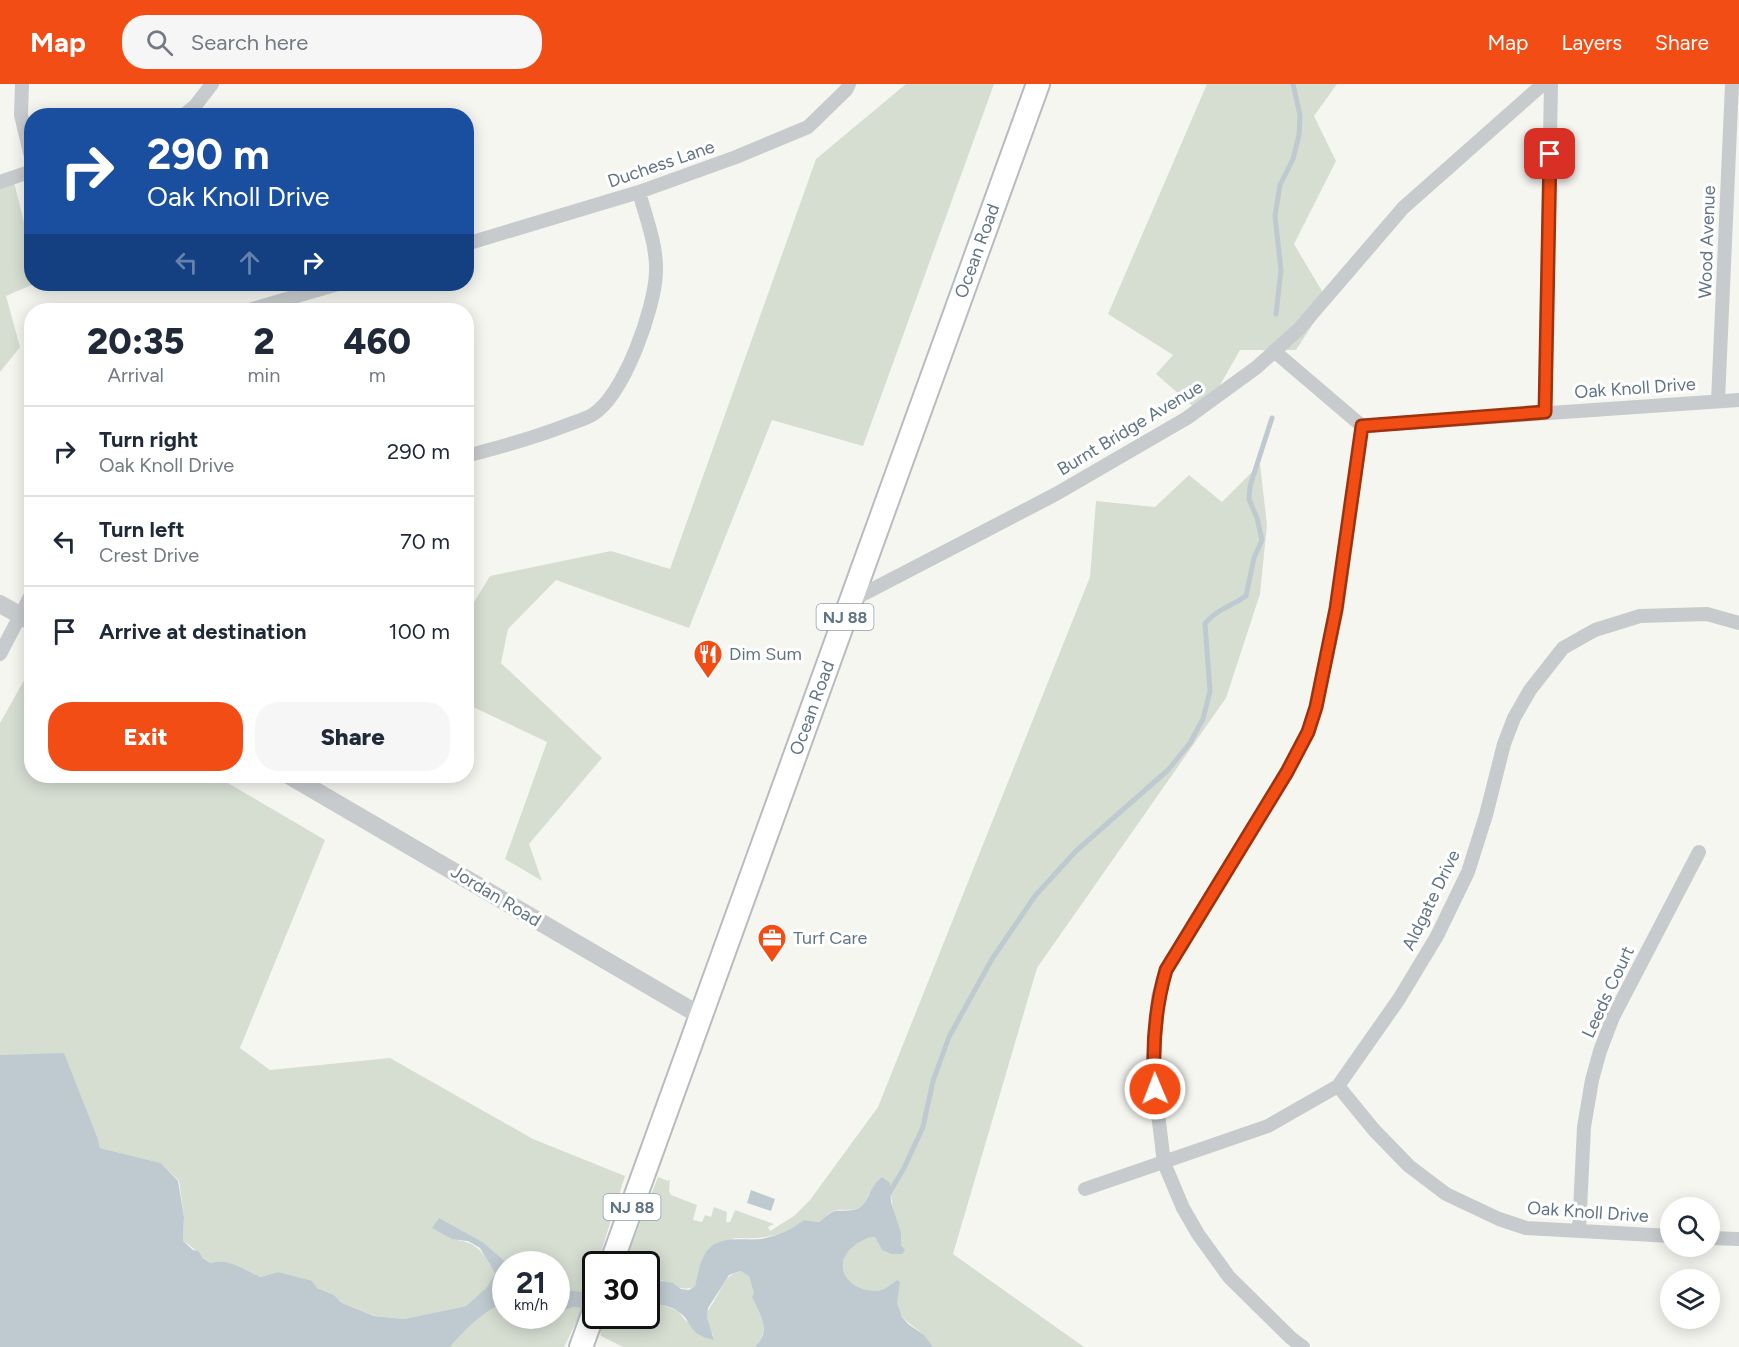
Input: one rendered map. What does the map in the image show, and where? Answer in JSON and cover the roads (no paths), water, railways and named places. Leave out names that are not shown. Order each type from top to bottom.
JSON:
[{"type":"main road","name":"Ocean Road","points":[[616,1251],[1038,84]]},
{"type":"main road","points":[[581,1347],[587,1329]]},
{"type":"street","points":[[22,84],[21,115],[24,127]]},
{"type":"street","points":[[193,108],[213,84]]},
{"type":"street","name":"Duchess Lane","points":[[474,242],[639,192],[736,157],[808,127],[846,90],[849,84]]},
{"type":"street","name":"Burnt Bridge Avenue","points":[[852,600],[1056,494],[1186,418],[1257,367],[1299,329],[1404,208],[1543,84]]},
{"type":"street","points":[[1545,412],[1551,84]]},
{"type":"street","name":"Wood Avenue","points":[[1718,401],[1732,84]]},
{"type":"street","points":[[0,182],[24,174]]},
{"type":"street","points":[[474,454],[535,438],[593,414],[611,396],[630,364],[649,314],[656,272],[654,247],[639,192]]},
{"type":"street","points":[[273,303],[314,291]]},
{"type":"street","points":[[1274,351],[1362,426],[1336,609],[1316,707],[1308,732],[1287,772],[1166,970],[1158,996],[1154,1072],[1164,1163],[1183,1208],[1198,1234],[1229,1277],[1303,1347]]},
{"type":"street","name":"Oak Knoll Drive","points":[[1362,426],[1739,400]]},
{"type":"street","points":[[0,603],[24,617]]},
{"type":"street","name":"Aldgate Drive","points":[[1085,1189],[1268,1126],[1338,1086],[1399,999],[1437,936],[1468,872],[1486,815],[1504,744],[1514,718],[1530,690],[1563,648],[1595,630],[1640,616],[1707,614],[1739,623]]},
{"type":"street","points":[[0,654],[24,619]]},
{"type":"street","name":"Jordan Road","points":[[302,783],[701,1016]]},
{"type":"street","name":"Leeds Court","points":[[1579,1231],[1584,1127],[1592,1080],[1600,1051],[1613,1017],[1699,852]]},
{"type":"street","name":"Oak Knoll Drive","points":[[1338,1086],[1374,1130],[1409,1166],[1446,1194],[1499,1219],[1526,1228],[1660,1235]]},
{"type":"street","points":[[1720,1238],[1739,1239]]},
{"type":"waterway","points":[[1276,314],[1281,270],[1275,216],[1280,185],[1293,159],[1299,135],[1300,115],[1293,84]]},
{"type":"waterway","points":[[888,1195],[904,1168],[923,1127],[933,1081],[949,1037],[992,959],[1035,896],[1076,851],[1168,770],[1190,743],[1203,719],[1210,691],[1205,624],[1218,612],[1246,596],[1254,558],[1262,540],[1257,518],[1249,499],[1250,486],[1272,418]]},
{"type":"place","name":"Dim Sum","points":[[708,680]]},
{"type":"place","name":"Turf Care","points":[[772,964]]}]
